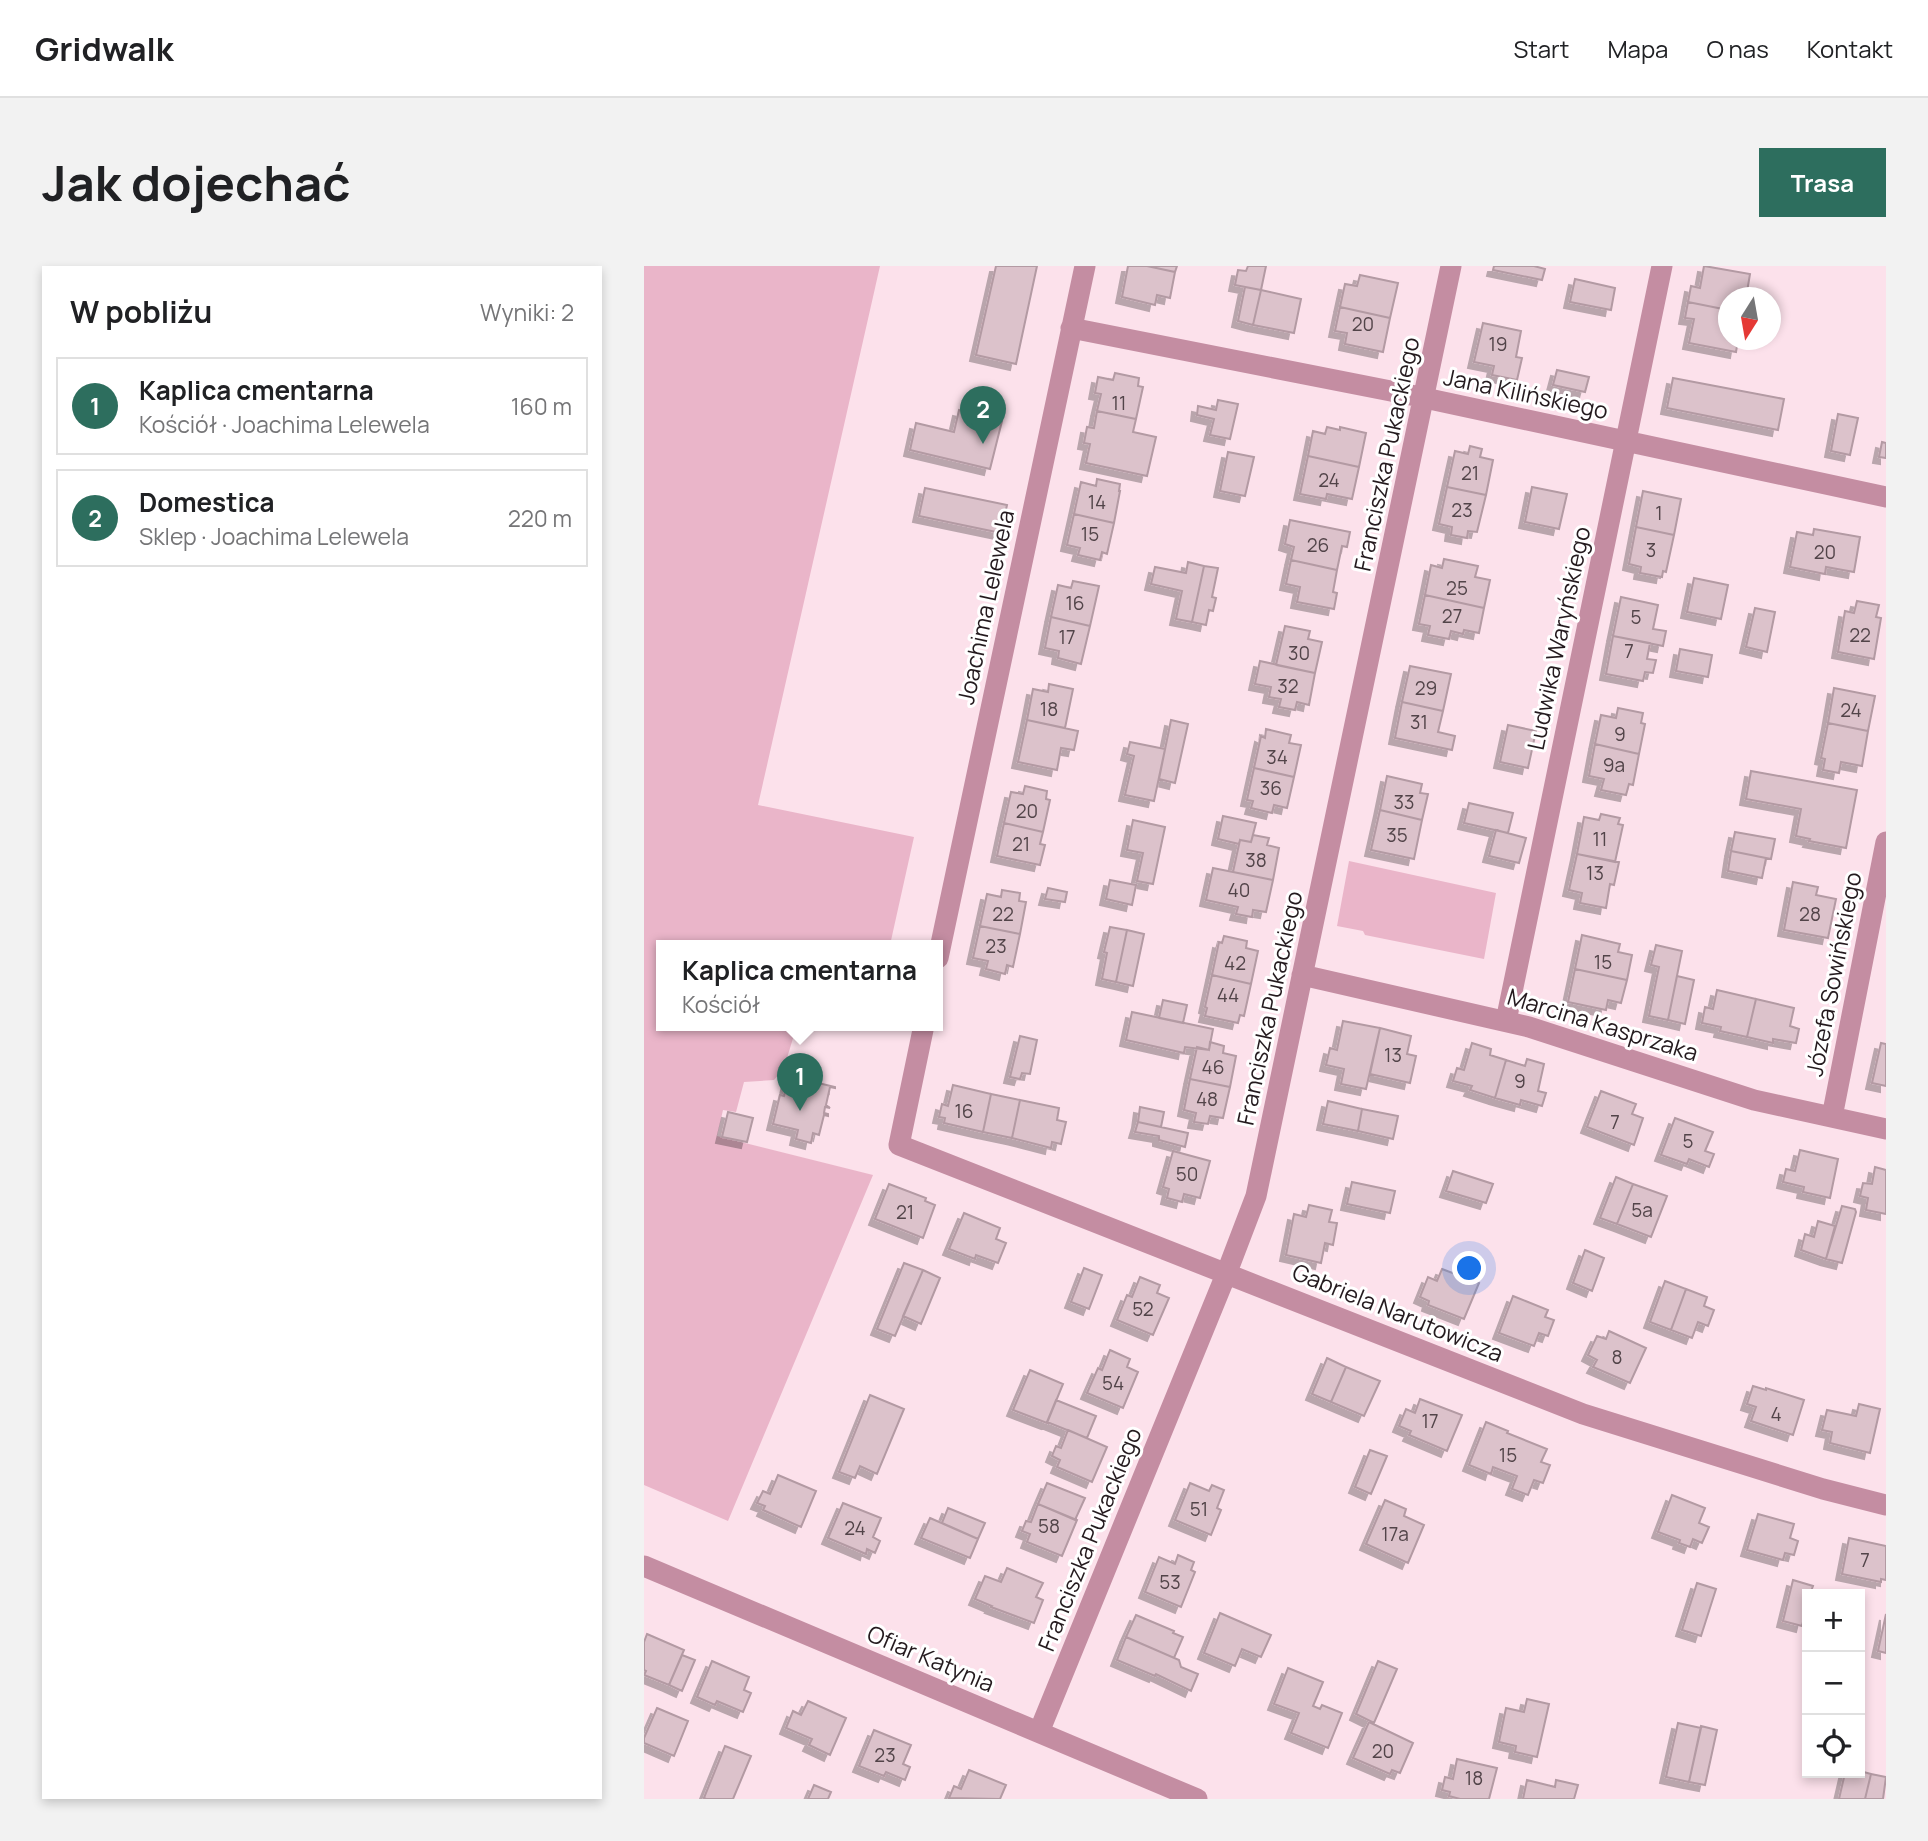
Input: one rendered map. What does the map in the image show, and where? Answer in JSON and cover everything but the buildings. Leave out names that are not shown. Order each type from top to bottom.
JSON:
[{"type":"street","name":"Joachima Lelewela","points":[[942,940],[1084,266]]},
{"type":"street","name":"Franciszka Pukackiego","points":[[1038,1732],[1256,1196],[1451,266]]},
{"type":"street","name":"Ludwika Waryńskiego","points":[[1506,1021],[1662,266]]},
{"type":"street","name":"Jana Kilińskiego","points":[[1071,328],[1424,398],[1886,497]]},
{"type":"street","name":"Józefa Sowińskiego","points":[[1832,1117],[1886,842]]},
{"type":"street","name":"Marcina Kasprzaka","points":[[1302,975],[1506,1021],[1755,1100],[1886,1129]]},
{"type":"street","name":"Gabriela Narutowicza","points":[[923,1031],[899,1145],[1583,1414],[1823,1489],[1886,1505]]},
{"type":"street","name":"Ofiar Katynia","points":[[644,1566],[1197,1799]]},
{"type":"shaded area","points":[[644,266],[880,266],[758,805],[914,837],[891,940],[656,940],[656,1031],[795,1031],[784,1068],[774,1080],[744,1082],[736,1112],[723,1110],[717,1136],[873,1175],[728,1521],[644,1485]]},
{"type":"shaded area","points":[[1349,861],[1496,893],[1484,959],[1365,935],[1363,931],[1337,926]]},
{"type":"place","name":"Domestica","points":[[983,444]]},
{"type":"place","name":"Kaplica cmentarna","points":[[800,1111]]}]
